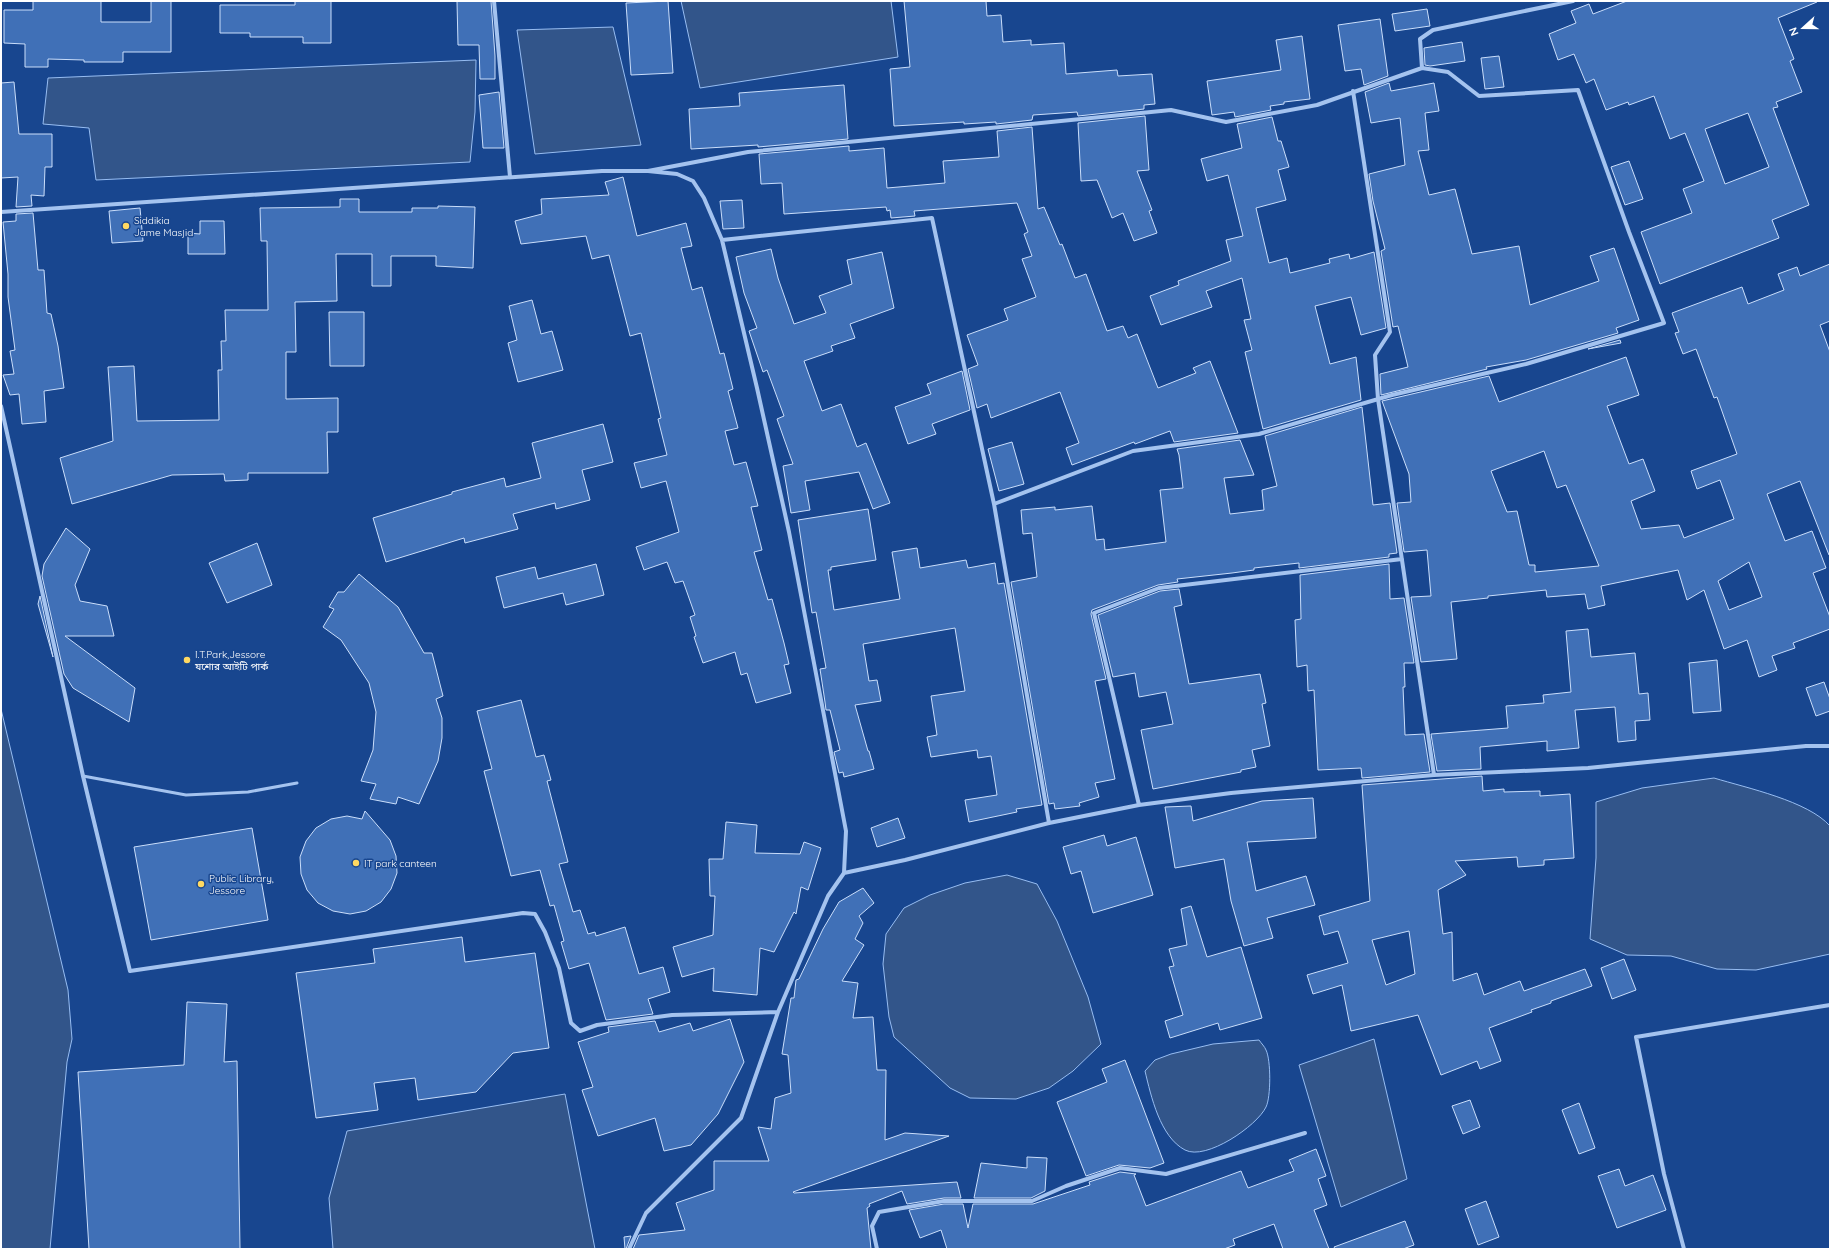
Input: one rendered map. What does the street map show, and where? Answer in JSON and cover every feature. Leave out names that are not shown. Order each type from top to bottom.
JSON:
[{"type":"street","points":[[494,1],[510,177]]},
{"type":"street","points":[[1422,68],[1420,39],[1433,30],[1573,1]]},
{"type":"street","points":[[648,171],[748,152],[1171,110],[1226,122],[1317,105],[1352,91],[1422,68],[1448,72],[1479,96],[1578,90],[1629,232],[1664,323],[1526,364],[1378,399],[1259,434],[1133,450],[994,504]]},
{"type":"street","points":[[1352,91],[1390,332],[1375,354],[1378,399],[1434,775]]},
{"type":"street","points":[[1,212],[602,171],[648,171],[677,174],[693,181],[704,198],[722,240],[757,388],[790,540],[846,831],[844,873],[828,896],[778,1012],[741,1118],[646,1213],[629,1249]]},
{"type":"street","points":[[722,240],[932,218],[994,504],[1049,823]]},
{"type":"street","points":[[1,406],[83,776],[130,971],[515,914],[535,914],[545,932],[559,968],[571,1023],[580,1031],[597,1025],[672,1015],[778,1012]]},
{"type":"street","points":[[1139,805],[1094,613],[1159,588],[1402,559]]},
{"type":"street","points":[[844,873],[905,860],[1049,823],[1139,805],[1231,793],[1434,775],[1588,768],[1806,746],[1830,746]]},
{"type":"street","points":[[1684,1249],[1664,1174],[1636,1037],[1830,1005]]},
{"type":"street","points":[[877,1249],[872,1226],[879,1212],[944,1201],[1032,1201],[1066,1186],[1120,1168],[1166,1174],[1305,1133]]},
{"type":"lane","points":[[83,776],[186,795],[248,792],[297,783]]},
{"type":"water","points":[[681,1],[891,1],[898,57],[700,88]]},
{"type":"water","points":[[613,27],[641,145],[535,154],[517,30]]},
{"type":"water","points":[[476,60],[475,112],[470,162],[96,180],[89,128],[43,124],[48,78]]},
{"type":"water","points":[[1,709],[68,990],[72,1039],[67,1062],[50,1249],[1,1249]]},
{"type":"water","points":[[1714,778],[1792,802],[1820,817],[1830,826],[1830,954],[1756,970],[1717,969],[1671,956],[1627,955],[1590,939],[1596,858],[1596,802],[1642,788]]},
{"type":"water","points":[[1007,875],[1037,884],[1057,921],[1088,997],[1101,1044],[1073,1071],[1049,1088],[1016,1099],[970,1098],[950,1088],[894,1037],[889,1017],[883,964],[886,934],[904,908],[930,895],[965,883]]},
{"type":"water","points":[[1374,1039],[1407,1179],[1341,1207],[1299,1065]]},
{"type":"water","points":[[1259,1040],[1268,1055],[1270,1078],[1268,1102],[1261,1115],[1242,1132],[1230,1140],[1205,1151],[1194,1152],[1185,1150],[1176,1144],[1169,1136],[1158,1115],[1145,1071],[1155,1060],[1171,1054],[1213,1044]]},
{"type":"water","points":[[565,1094],[595,1249],[333,1249],[329,1198],[347,1131]]},
{"type":"building","points":[[33,1],[101,1],[101,22],[151,22],[151,1],[171,1],[171,52],[123,52],[123,62],[84,62],[84,60],[48,59],[48,67],[25,67],[25,44],[4,43],[4,10],[33,10]]},
{"type":"building","points":[[295,1],[331,1],[331,43],[303,43],[303,37],[250,37],[250,33],[220,33],[220,5],[295,5]]},
{"type":"building","points":[[457,1],[491,1],[495,79],[480,79],[479,45],[458,45]]},
{"type":"building","points":[[668,1],[673,73],[631,75],[626,3]]},
{"type":"building","points":[[904,1],[986,1],[987,16],[1001,15],[1003,42],[1031,40],[1031,45],[1064,43],[1066,74],[1117,70],[1118,76],[1152,74],[1155,104],[1144,105],[1144,109],[1078,116],[1077,112],[1033,115],[1032,120],[996,124],[996,122],[964,124],[964,122],[894,126],[890,69],[910,67]]},
{"type":"building","points":[[1627,1],[1817,1],[1778,18],[1794,59],[1790,61],[1802,92],[1776,102],[1778,107],[1773,108],[1809,205],[1772,220],[1779,238],[1660,284],[1641,232],[1692,213],[1683,189],[1704,181],[1685,133],[1670,139],[1654,96],[1629,105],[1628,102],[1606,110],[1594,79],[1586,83],[1574,54],[1558,60],[1549,34],[1576,23],[1571,11],[1589,4],[1593,14]],"holes":[[[1748,113],[1769,167],[1725,184],[1705,129]]]},
{"type":"building","points":[[1427,9],[1430,26],[1395,31],[1392,14]]},
{"type":"building","points":[[1380,19],[1388,76],[1364,85],[1361,69],[1345,71],[1338,25]]},
{"type":"building","points":[[1302,36],[1310,99],[1284,102],[1284,104],[1270,106],[1271,110],[1235,117],[1234,112],[1212,115],[1207,81],[1281,70],[1276,40]]},
{"type":"building","points":[[1462,42],[1465,61],[1430,66],[1425,65],[1424,48]]},
{"type":"building","points":[[1499,56],[1504,87],[1485,89],[1481,58]]},
{"type":"building","points":[[14,82],[19,134],[52,134],[52,167],[45,167],[44,196],[31,195],[32,206],[16,207],[18,177],[1,178],[1,83]]},
{"type":"building","points":[[1389,83],[1391,91],[1434,83],[1439,111],[1425,113],[1429,150],[1418,151],[1429,195],[1455,189],[1472,254],[1519,246],[1530,305],[1599,281],[1590,256],[1614,248],[1639,320],[1616,328],[1618,333],[1526,360],[1486,367],[1487,369],[1381,395],[1380,374],[1408,367],[1398,326],[1393,327],[1381,251],[1385,249],[1373,201],[1369,174],[1405,165],[1400,118],[1371,123],[1365,92]]},
{"type":"building","points":[[844,85],[848,139],[758,147],[758,145],[691,149],[689,109],[740,106],[739,93]]},
{"type":"building","points":[[499,92],[504,148],[483,148],[479,95]]},
{"type":"building","points":[[1145,116],[1149,170],[1137,171],[1152,210],[1149,211],[1157,233],[1134,241],[1123,213],[1112,218],[1097,180],[1081,181],[1078,123]]},
{"type":"building","points":[[1272,117],[1278,141],[1281,141],[1289,167],[1278,170],[1286,200],[1256,208],[1269,263],[1287,258],[1290,273],[1330,263],[1329,259],[1349,254],[1350,259],[1374,252],[1386,328],[1361,335],[1351,297],[1315,306],[1330,364],[1356,357],[1361,400],[1263,429],[1245,352],[1252,350],[1244,320],[1251,319],[1242,278],[1206,291],[1212,307],[1161,325],[1150,296],[1179,285],[1178,281],[1231,261],[1226,240],[1243,236],[1228,175],[1207,181],[1201,159],[1242,148],[1237,124]]},
{"type":"building","points":[[1032,127],[1038,209],[1044,207],[1060,245],[1062,244],[1075,278],[1086,274],[1107,331],[1123,326],[1128,338],[1137,334],[1158,388],[1196,373],[1193,368],[1210,361],[1238,433],[1174,442],[1170,431],[1135,444],[1134,442],[1072,465],[1066,448],[1079,443],[1060,392],[991,418],[987,404],[977,408],[968,369],[978,365],[967,335],[1008,320],[1004,309],[1036,297],[1022,259],[1032,256],[1024,234],[1028,232],[1017,203],[914,211],[915,216],[891,218],[890,210],[887,211],[886,207],[784,214],[782,183],[761,184],[759,154],[849,146],[849,151],[884,148],[887,188],[945,183],[943,161],[999,157],[997,131]]},
{"type":"building","points":[[1629,161],[1643,199],[1625,205],[1611,167]]},
{"type":"building","points":[[623,177],[637,236],[686,223],[692,246],[681,248],[692,290],[702,287],[720,354],[724,353],[733,389],[728,391],[738,428],[725,431],[734,465],[746,462],[758,506],[751,507],[762,550],[754,552],[768,600],[772,599],[784,643],[789,664],[784,665],[791,693],[756,703],[747,673],[741,675],[735,652],[703,663],[694,637],[696,636],[690,617],[695,615],[683,581],[675,583],[667,562],[644,570],[636,547],[679,532],[666,481],[641,488],[634,463],[667,455],[658,419],[661,418],[641,333],[630,336],[609,255],[592,259],[586,236],[521,244],[515,221],[542,214],[541,199],[609,195],[605,182]]},
{"type":"building","points":[[340,199],[359,199],[359,212],[412,212],[412,208],[438,208],[438,206],[475,207],[473,268],[436,266],[436,256],[391,256],[391,286],[372,286],[372,254],[336,254],[337,301],[295,302],[296,352],[286,352],[286,399],[338,398],[338,432],[327,432],[328,473],[248,473],[248,480],[225,481],[224,474],[172,475],[72,504],[60,458],[113,441],[108,367],[134,366],[137,421],[219,420],[218,370],[222,370],[221,341],[226,341],[225,310],[268,310],[267,241],[261,241],[260,208],[340,207]]},
{"type":"building","points":[[742,200],[744,228],[723,229],[720,201]]},
{"type":"building","name":"Siddikia Jame Masjid","points":[[140,208],[143,241],[112,243],[109,211]]},
{"type":"building","points":[[33,213],[38,270],[44,270],[47,313],[51,314],[58,346],[64,388],[44,391],[46,422],[22,424],[19,394],[10,395],[3,375],[14,374],[10,351],[15,350],[8,297],[8,274],[3,222],[16,221],[16,214]]},
{"type":"building","points":[[200,221],[224,221],[225,254],[188,254],[188,233],[200,234]]},
{"type":"building","points":[[771,249],[778,278],[794,324],[826,313],[819,296],[852,284],[847,260],[882,252],[894,308],[850,324],[855,338],[831,346],[833,351],[804,361],[822,411],[841,404],[857,447],[866,443],[890,503],[873,509],[859,472],[805,481],[810,510],[791,513],[783,466],[793,464],[777,419],[784,416],[767,370],[763,372],[749,331],[757,328],[744,293],[736,257]]},
{"type":"building","points":[[1830,264],[1830,321],[1820,325],[1830,352],[1830,555],[1800,481],[1767,494],[1785,541],[1812,531],[1826,568],[1813,573],[1830,617],[1830,629],[1793,643],[1795,648],[1772,656],[1777,670],[1759,677],[1747,640],[1724,649],[1704,590],[1687,600],[1678,570],[1601,586],[1605,605],[1588,609],[1585,594],[1547,597],[1546,590],[1488,596],[1488,598],[1451,602],[1457,659],[1421,662],[1411,597],[1431,596],[1427,550],[1404,552],[1397,503],[1411,502],[1409,474],[1382,401],[1489,376],[1499,402],[1626,357],[1639,395],[1607,406],[1629,464],[1643,459],[1655,491],[1631,501],[1641,529],[1679,525],[1684,538],[1734,519],[1720,480],[1697,489],[1691,471],[1737,454],[1717,397],[1714,398],[1696,349],[1683,354],[1675,333],[1679,332],[1672,313],[1742,287],[1748,304],[1784,290],[1778,274],[1797,267],[1800,276]],"holes":[[[1544,451],[1557,488],[1566,485],[1599,566],[1535,572],[1535,565],[1529,565],[1517,511],[1507,512],[1491,471]],[[1749,562],[1762,597],[1729,610],[1718,581]]]},
{"type":"building","points":[[532,300],[541,334],[552,331],[563,370],[518,382],[508,343],[517,340],[509,306]]},
{"type":"building","points":[[329,312],[364,312],[364,366],[330,366]]},
{"type":"building","points":[[1620,340],[1621,343],[1588,349]]},
{"type":"building","points":[[962,371],[970,410],[932,424],[936,434],[908,444],[895,407],[931,394],[927,384]]},
{"type":"building","points":[[1362,407],[1373,505],[1390,503],[1397,553],[1389,554],[1389,557],[1299,568],[1299,563],[1254,568],[1254,570],[1232,573],[1177,579],[1178,582],[1158,585],[1092,610],[1091,614],[1106,679],[1095,681],[1115,779],[1095,783],[1099,797],[1079,803],[1080,806],[1055,809],[1054,803],[1049,804],[1011,582],[1037,577],[1032,533],[1023,534],[1021,510],[1055,507],[1055,510],[1092,506],[1096,540],[1104,539],[1105,550],[1166,542],[1160,490],[1183,488],[1177,449],[1240,440],[1254,475],[1224,478],[1230,514],[1264,510],[1262,490],[1277,486],[1265,436]]},
{"type":"building","points":[[603,424],[613,462],[582,470],[590,500],[556,509],[555,503],[513,514],[518,529],[465,543],[464,538],[386,562],[373,518],[452,494],[452,492],[504,478],[506,487],[541,478],[532,443]]},
{"type":"building","points":[[1012,442],[1024,484],[999,491],[988,449]]},
{"type":"building","points":[[868,509],[876,560],[831,567],[831,570],[828,570],[834,610],[900,599],[892,552],[917,548],[920,568],[966,560],[968,568],[995,563],[998,584],[1004,583],[1042,805],[1016,809],[1017,812],[969,822],[965,800],[997,795],[991,756],[978,758],[977,750],[931,757],[927,737],[937,735],[931,696],[965,691],[955,628],[863,644],[869,681],[877,680],[881,701],[855,705],[874,769],[844,777],[843,772],[839,773],[834,752],[840,750],[830,710],[826,710],[820,669],[826,668],[816,612],[812,613],[798,520]]},
{"type":"building","points":[[66,528],[90,549],[75,585],[80,601],[107,606],[114,636],[65,636],[135,688],[129,722],[73,688],[64,674],[42,576],[44,564]]},
{"type":"building","points":[[257,543],[272,585],[227,603],[209,563]]},
{"type":"building","points":[[596,564],[604,595],[566,605],[563,593],[504,608],[496,577],[535,567],[538,579]]},
{"type":"building","points":[[1389,564],[1390,599],[1404,598],[1414,663],[1404,663],[1405,687],[1403,687],[1405,735],[1424,734],[1430,772],[1362,778],[1361,768],[1318,770],[1314,690],[1308,691],[1307,665],[1297,667],[1295,620],[1301,619],[1300,575]]},
{"type":"building","points":[[359,574],[398,607],[424,653],[432,653],[443,696],[436,699],[442,718],[442,738],[438,761],[419,804],[398,797],[396,804],[370,799],[376,784],[361,781],[373,750],[376,712],[369,683],[341,640],[323,627],[334,609],[329,607],[338,592],[344,592]]},
{"type":"building","points":[[1179,589],[1182,605],[1174,607],[1189,684],[1260,674],[1266,703],[1262,704],[1270,746],[1252,750],[1256,767],[1241,770],[1241,772],[1153,789],[1141,730],[1173,724],[1166,692],[1139,697],[1135,673],[1113,677],[1098,615],[1160,591]]},
{"type":"building","points":[[40,596],[53,657],[38,604]]},
{"type":"building","points":[[1588,629],[1591,657],[1635,653],[1639,694],[1648,693],[1650,720],[1635,721],[1636,740],[1618,742],[1615,707],[1575,710],[1579,748],[1547,751],[1547,741],[1480,747],[1481,769],[1437,771],[1431,734],[1508,728],[1506,706],[1544,703],[1543,695],[1571,692],[1566,631]]},
{"type":"building","points":[[1717,660],[1721,711],[1693,713],[1689,663]]},
{"type":"building","points":[[1824,682],[1830,699],[1830,711],[1816,716],[1806,688]]},
{"type":"building","points":[[521,700],[536,757],[544,755],[551,780],[547,781],[568,862],[559,864],[573,912],[580,910],[588,934],[595,932],[596,936],[625,927],[639,974],[663,967],[670,992],[648,999],[653,1014],[606,1020],[589,963],[569,969],[561,942],[564,941],[554,905],[550,906],[540,870],[511,876],[484,771],[492,769],[477,711]]},
{"type":"building","points":[[1482,776],[1483,791],[1504,789],[1504,792],[1540,791],[1540,796],[1570,794],[1574,858],[1544,860],[1544,865],[1518,867],[1517,857],[1455,861],[1466,875],[1438,890],[1443,934],[1452,932],[1453,981],[1477,973],[1484,995],[1520,981],[1524,991],[1585,969],[1592,986],[1551,1001],[1551,1003],[1531,1010],[1532,1012],[1489,1028],[1501,1061],[1480,1069],[1477,1061],[1441,1075],[1418,1015],[1351,1031],[1342,985],[1313,994],[1307,975],[1348,963],[1338,931],[1324,935],[1319,916],[1370,901],[1362,785]],"holes":[[[1409,931],[1415,974],[1386,985],[1372,940]]]},
{"type":"building","points":[[1313,798],[1316,838],[1247,842],[1256,891],[1306,876],[1315,905],[1267,918],[1273,938],[1244,946],[1231,901],[1224,859],[1175,868],[1165,807],[1191,806],[1193,821],[1262,801]]},
{"type":"building","points":[[365,811],[390,840],[396,856],[397,873],[391,889],[381,902],[366,911],[350,914],[333,911],[318,903],[307,890],[301,874],[300,857],[306,841],[316,828],[331,819],[347,816],[362,819]]},
{"type":"building","points":[[898,818],[905,838],[877,847],[871,828]]},
{"type":"building","points":[[726,822],[757,825],[755,853],[800,854],[804,842],[821,848],[808,890],[801,887],[796,914],[794,912],[774,952],[760,948],[757,995],[713,991],[714,968],[682,977],[673,947],[713,935],[715,896],[710,896],[709,859],[723,859]]},
{"type":"building","name":"Public Library, Jessore","points":[[252,828],[268,920],[151,940],[134,847]]},
{"type":"building","points":[[1104,835],[1107,846],[1136,837],[1153,895],[1093,913],[1081,871],[1071,874],[1063,847]]},
{"type":"building","points":[[863,888],[874,903],[859,916],[863,923],[855,939],[864,945],[842,981],[858,983],[853,1018],[873,1017],[877,1070],[886,1070],[885,1140],[905,1133],[949,1136],[793,1192],[957,1182],[961,1198],[944,1198],[907,1204],[902,1191],[869,1204],[870,1206],[867,1208],[871,1249],[633,1249],[639,1235],[685,1230],[676,1203],[714,1190],[714,1161],[769,1161],[758,1127],[771,1129],[775,1098],[791,1093],[788,1055],[782,1054],[791,998],[794,998],[796,980],[799,979],[823,929],[839,902]]},
{"type":"building","points":[[1191,906],[1207,957],[1241,947],[1262,1018],[1220,1030],[1218,1023],[1170,1038],[1165,1021],[1183,1015],[1169,967],[1174,966],[1169,949],[1187,945],[1181,909]]},
{"type":"building","points":[[462,937],[465,962],[535,953],[549,1048],[513,1053],[476,1092],[418,1100],[415,1078],[374,1083],[378,1110],[316,1118],[296,973],[375,963],[373,949]]},
{"type":"building","points":[[1624,959],[1636,990],[1612,999],[1601,968]]},
{"type":"building","points":[[187,1002],[227,1004],[224,1062],[237,1061],[240,1249],[89,1249],[78,1072],[184,1065]]},
{"type":"building","points":[[730,1019],[744,1062],[718,1114],[691,1145],[664,1151],[655,1118],[598,1136],[582,1090],[593,1087],[578,1042],[609,1032],[608,1027],[655,1021],[659,1032],[690,1023],[693,1031]]},
{"type":"building","points":[[1125,1060],[1164,1163],[1150,1168],[1119,1165],[1086,1176],[1057,1102],[1107,1082],[1102,1069]]},
{"type":"building","points":[[1470,1100],[1480,1127],[1463,1134],[1452,1106]]},
{"type":"building","points":[[1579,1103],[1595,1148],[1579,1154],[1562,1110]]},
{"type":"building","points":[[1316,1149],[1326,1176],[1318,1179],[1327,1205],[1314,1210],[1329,1249],[1283,1249],[1274,1224],[1233,1239],[1235,1245],[1224,1249],[947,1249],[941,1230],[920,1238],[909,1210],[944,1204],[963,1204],[968,1228],[973,1204],[1033,1204],[1090,1185],[1089,1182],[1120,1172],[1136,1174],[1134,1175],[1146,1206],[1241,1171],[1248,1188],[1294,1171],[1289,1160]]},
{"type":"building","points":[[1027,1157],[1047,1158],[1045,1191],[1031,1198],[974,1198],[981,1163],[1027,1168]]},
{"type":"building","points":[[1619,1169],[1625,1186],[1653,1175],[1666,1210],[1617,1228],[1598,1176]]},
{"type":"building","points":[[1486,1201],[1499,1237],[1478,1245],[1465,1209]]},
{"type":"building","points":[[1405,1221],[1414,1245],[1403,1249],[1335,1249],[1334,1247]]},
{"type":"building","points":[[631,1236],[626,1249],[625,1249],[624,1237]]},
{"type":"place","name":"Siddikia Jame Masjid","points":[[126,226]]},
{"type":"place","name":"I.T.Park,Jessore যশোর আইটি পার্ক","points":[[187,660]]},
{"type":"place","name":"IT park canteen","points":[[356,863]]},
{"type":"place","name":"Public Library, Jessore","points":[[201,884]]}]
